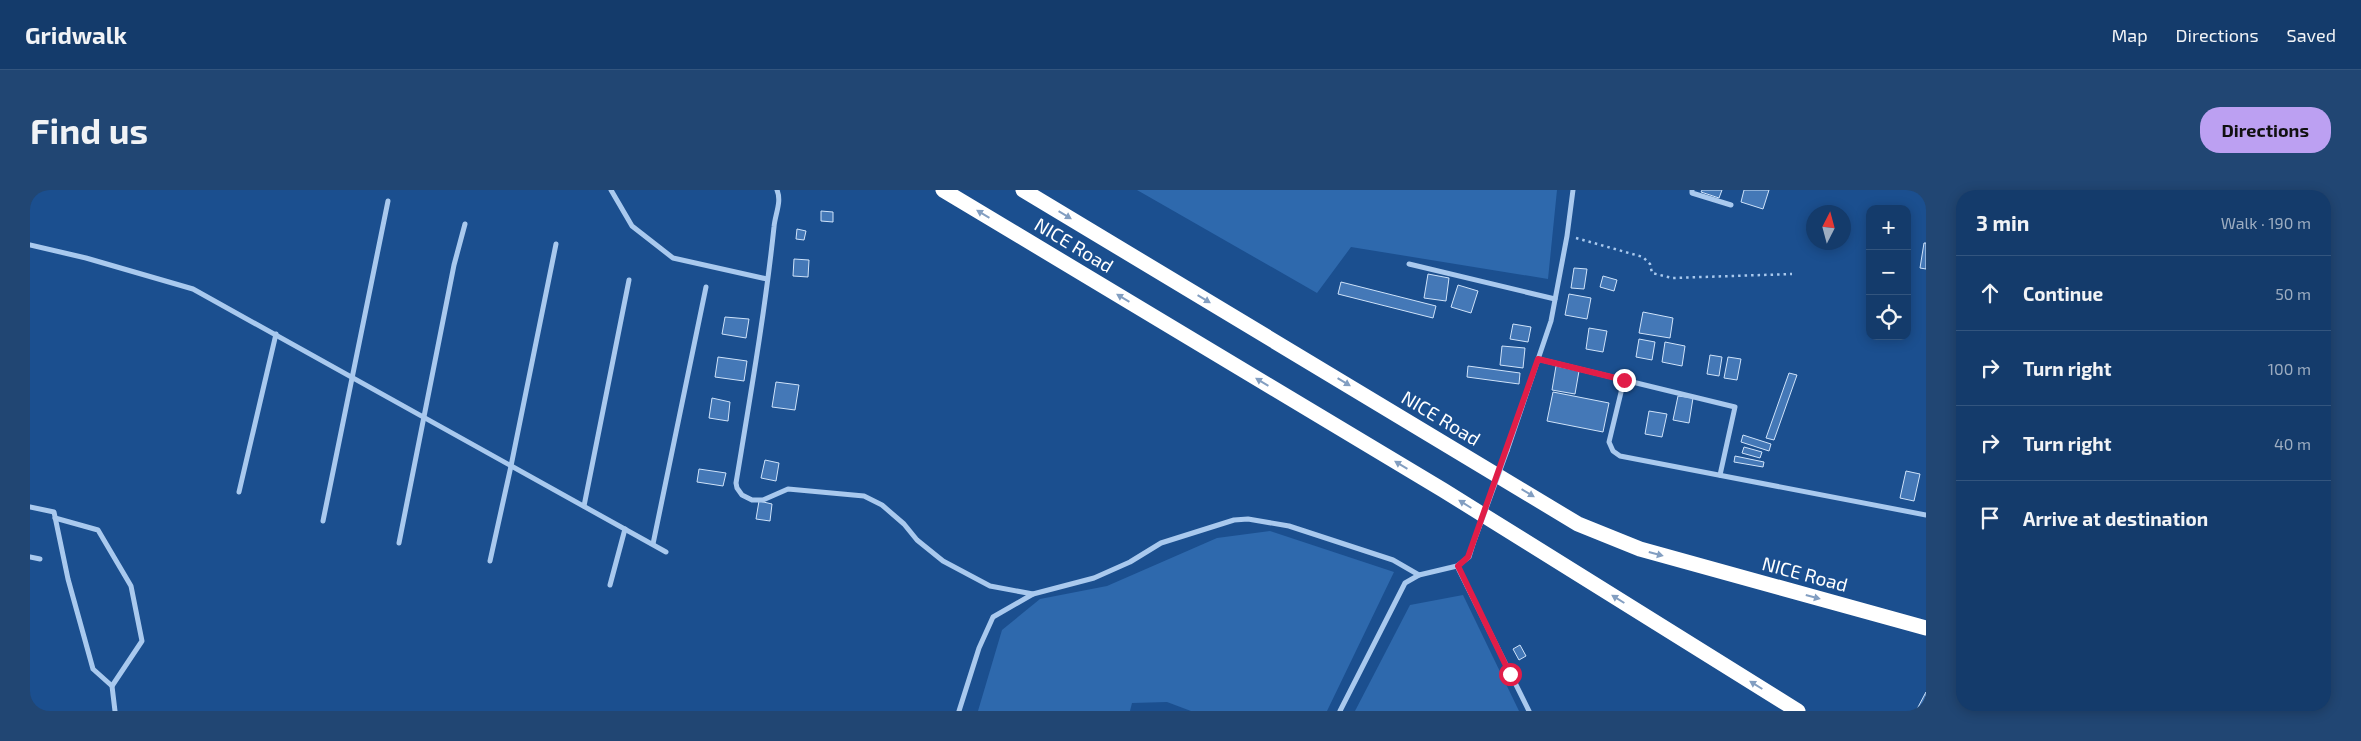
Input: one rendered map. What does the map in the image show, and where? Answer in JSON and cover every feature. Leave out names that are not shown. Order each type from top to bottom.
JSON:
[{"type":"highway","name":"NICE Road","points":[[943,190],[1443,490],[1798,711]]},
{"type":"highway","name":"NICE Road","points":[[1023,190],[1578,524],[1640,549],[1926,628]]},
{"type":"street","points":[[611,190],[632,226],[673,258],[767,279]]},
{"type":"street","points":[[777,190],[780,197],[775,218],[736,483],[742,496],[752,500],[764,500],[788,489],[864,496],[882,505],[904,524],[917,540],[943,561],[990,586],[1033,594]]},
{"type":"street","points":[[1340,711],[1405,583],[1419,575],[1458,566],[1468,557],[1551,321],[1567,236],[1572,190]]},
{"type":"street","points":[[1692,190],[1692,193],[1731,205]]},
{"type":"street","points":[[323,521],[388,201]]},
{"type":"street","points":[[399,543],[454,265],[465,224]]},
{"type":"street","points":[[490,561],[556,244]]},
{"type":"street","points":[[30,245],[86,258],[193,289],[666,552]]},
{"type":"street","points":[[1409,264],[1555,299]]},
{"type":"street","points":[[584,506],[629,280]]},
{"type":"street","points":[[653,544],[706,287]]},
{"type":"street","points":[[238,492],[276,334]]},
{"type":"street","points":[[1538,359],[1735,407],[1720,475]]},
{"type":"street","points":[[1624,380],[1609,442],[1613,451],[1620,456],[1926,515]]},
{"type":"street","points":[[30,507],[54,512],[68,579],[92,669],[112,686]]},
{"type":"street","points":[[55,518],[98,530],[131,586],[142,641],[112,686],[115,711]]},
{"type":"street","points":[[959,711],[979,648],[994,617],[1033,594],[1094,578],[1130,562],[1161,543],[1234,520],[1248,519],[1289,526],[1376,553],[1393,560],[1419,575]]},
{"type":"street","points":[[610,585],[625,529]]},
{"type":"street","points":[[30,557],[40,559]]},
{"type":"street","points":[[1458,566],[1529,711]]},
{"type":"path","points":[[1567,236],[1643,257],[1650,264],[1652,272],[1672,278],[1792,274]]},
{"type":"shaded area","points":[[1137,190],[1557,190],[1548,279],[1351,247],[1317,293]]},
{"type":"shaded area","points":[[1270,531],[1394,572],[1327,711],[1191,711],[1167,702],[1132,703],[1130,711],[978,711],[1002,630],[1040,599],[1107,586],[1217,538]]},
{"type":"shaded area","points":[[1463,595],[1519,711],[1355,711],[1410,605]]},
{"type":"building","points":[[1702,190],[1722,190],[1719,198],[1701,192]]},
{"type":"building","points":[[1744,190],[1769,190],[1763,209],[1741,202]]},
{"type":"building","points":[[821,211],[833,212],[833,222],[821,221]]},
{"type":"building","points":[[797,229],[806,231],[804,240],[796,239]]},
{"type":"building","points":[[1924,243],[1926,243],[1926,269],[1920,268]]},
{"type":"building","points":[[794,259],[809,260],[808,277],[793,276]]},
{"type":"building","points":[[1574,268],[1587,269],[1584,289],[1571,288]]},
{"type":"building","points":[[1428,274],[1449,278],[1446,301],[1424,298]]},
{"type":"building","points":[[1603,276],[1617,280],[1614,291],[1600,287]]},
{"type":"building","points":[[1341,282],[1436,306],[1433,318],[1338,294]]},
{"type":"building","points":[[1458,285],[1478,291],[1471,313],[1451,307]]},
{"type":"building","points":[[1569,294],[1591,298],[1587,319],[1565,315]]},
{"type":"building","points":[[1643,312],[1673,318],[1670,338],[1639,333]]},
{"type":"building","points":[[725,317],[749,319],[746,338],[722,334]]},
{"type":"building","points":[[1513,324],[1531,327],[1528,342],[1510,339]]},
{"type":"building","points":[[1589,328],[1607,331],[1603,352],[1586,349]]},
{"type":"building","points":[[1639,339],[1655,342],[1652,360],[1636,357]]},
{"type":"building","points":[[1665,342],[1685,346],[1682,366],[1662,362]]},
{"type":"building","points":[[1502,346],[1525,348],[1523,368],[1500,365]]},
{"type":"building","points":[[1710,355],[1722,357],[1719,376],[1707,374]]},
{"type":"building","points":[[718,357],[747,361],[744,381],[715,377]]},
{"type":"building","points":[[1728,357],[1741,359],[1737,380],[1724,378]]},
{"type":"building","points":[[1468,366],[1520,373],[1519,384],[1467,377]]},
{"type":"building","points":[[1556,366],[1579,371],[1575,394],[1552,390]]},
{"type":"building","points":[[1789,373],[1797,375],[1774,440],[1766,438]]},
{"type":"building","points":[[776,382],[799,385],[795,410],[772,407]]},
{"type":"building","points":[[1553,392],[1609,403],[1603,432],[1547,421]]},
{"type":"building","points":[[1678,396],[1693,398],[1689,423],[1673,420]]},
{"type":"building","points":[[712,398],[730,402],[728,421],[709,418]]},
{"type":"building","points":[[1649,411],[1667,414],[1662,437],[1645,434]]},
{"type":"building","points":[[1743,435],[1771,444],[1769,451],[1741,442]]},
{"type":"building","points":[[1744,447],[1762,452],[1760,458],[1742,453]]},
{"type":"building","points":[[1735,456],[1764,462],[1763,467],[1734,462]]},
{"type":"building","points":[[765,460],[779,463],[776,481],[761,478]]},
{"type":"building","points":[[699,469],[726,473],[723,486],[697,482]]},
{"type":"building","points":[[1906,471],[1920,474],[1914,501],[1900,498]]},
{"type":"building","points":[[759,501],[772,504],[770,521],[756,519]]},
{"type":"building","points":[[1520,645],[1526,656],[1519,660],[1513,649]]},
{"type":"building","points":[[1926,692],[1926,711],[1916,711]]},
{"type":"route","points":[[1510,674],[1458,566],[1468,557],[1538,359],[1624,380]]}]
